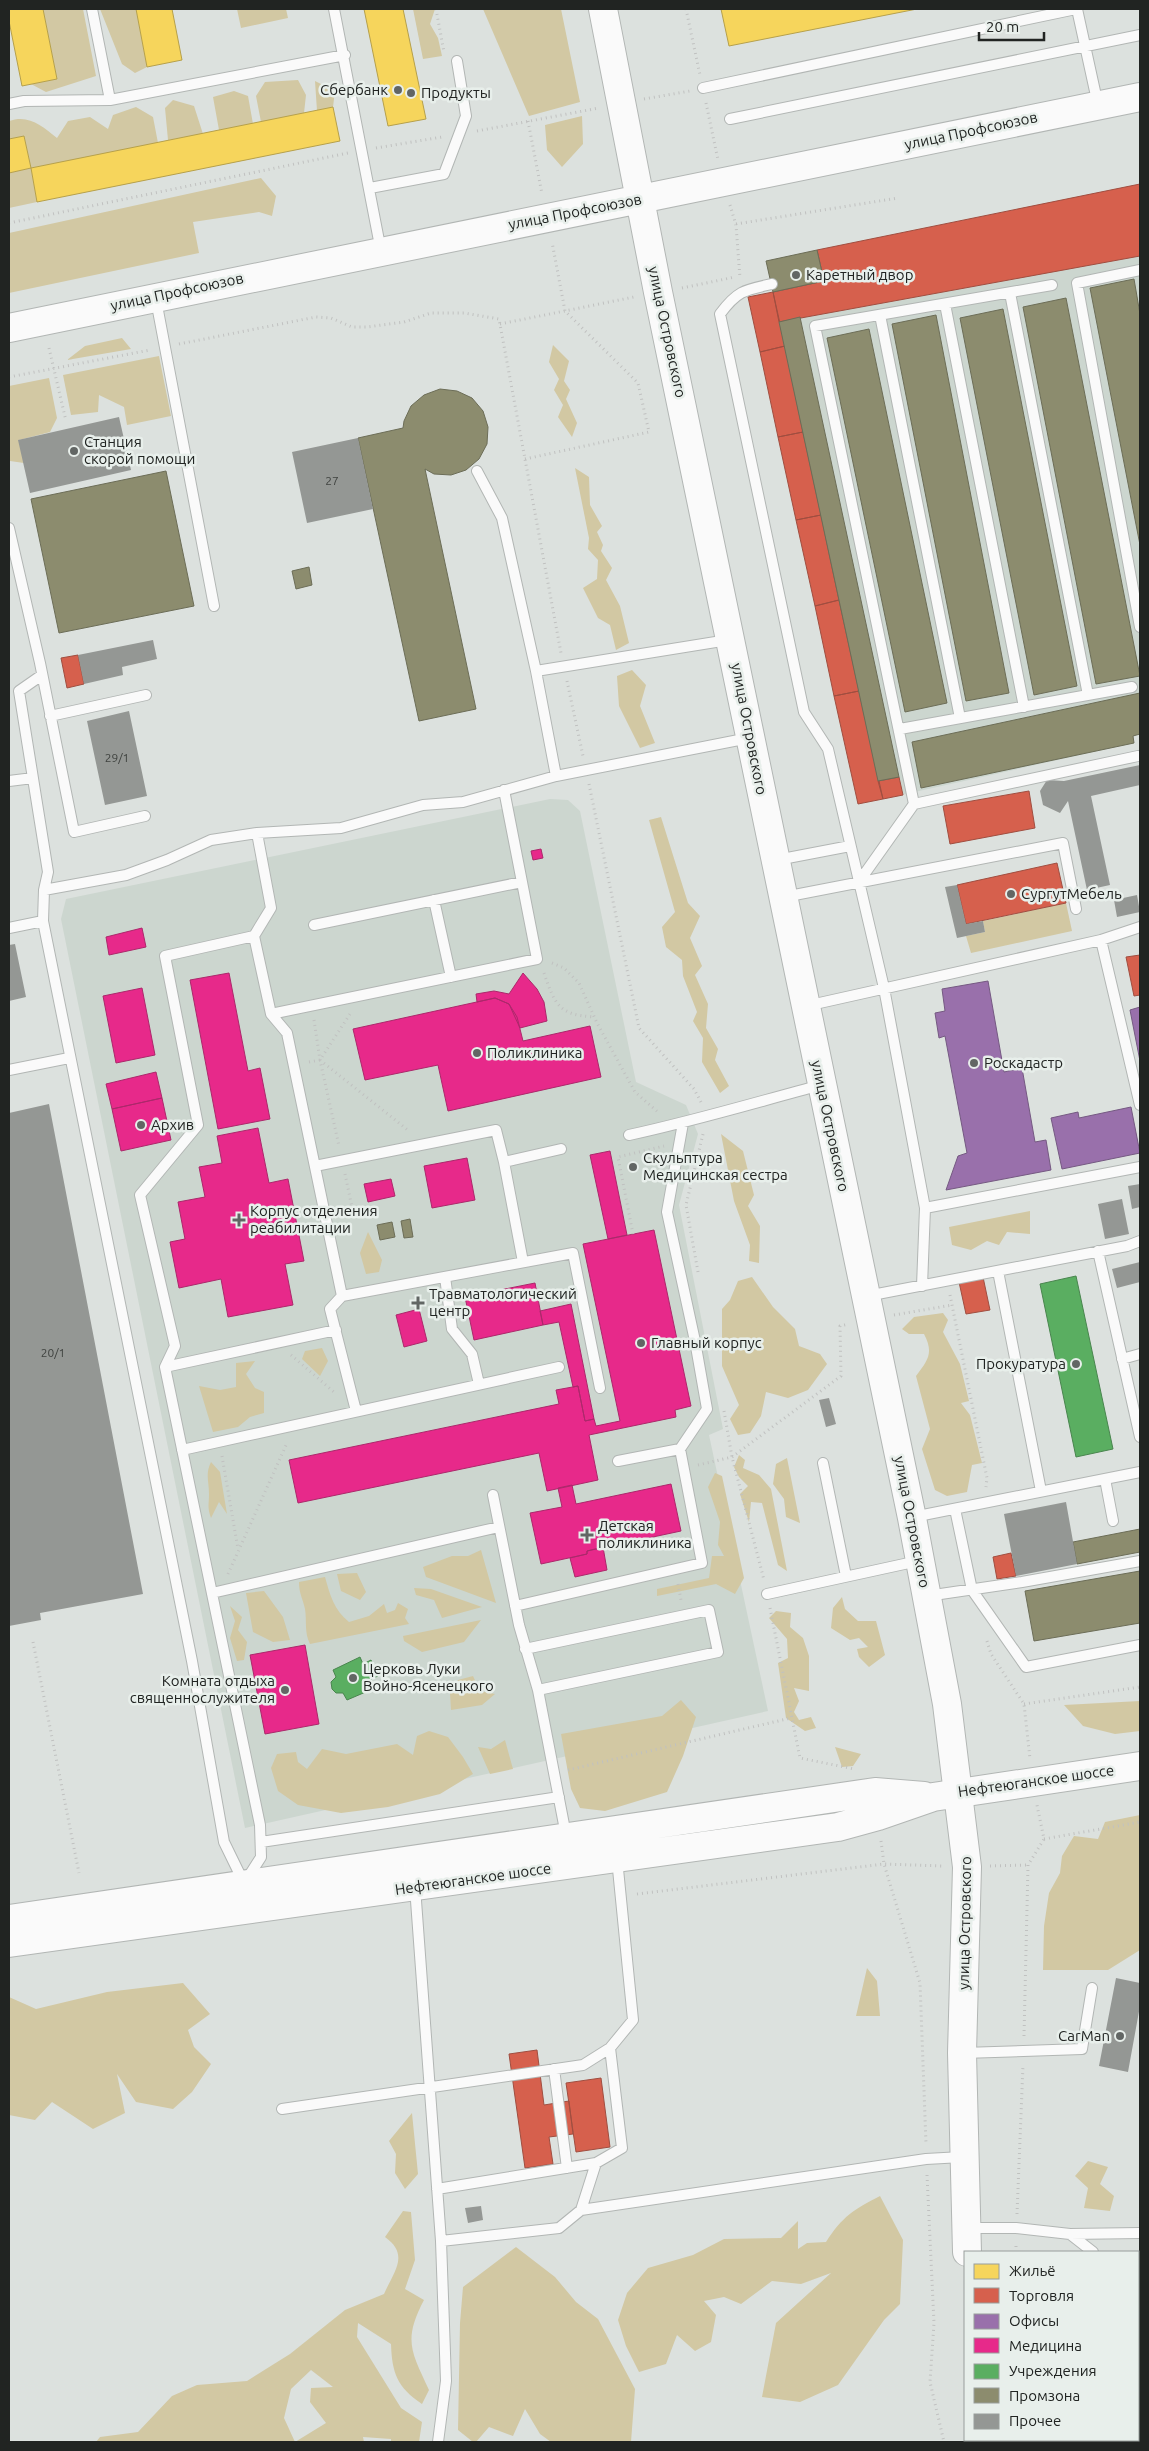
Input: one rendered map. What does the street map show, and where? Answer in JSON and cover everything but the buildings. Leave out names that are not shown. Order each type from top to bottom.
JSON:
[{"type":"main road","name":"улица Островского","points":[[603,9],[658,292],[912,1518],[947,1704],[967,1867],[962,2053],[966,2240]]},
{"type":"main road","name":"улица Профсоюзов","points":[[9,328],[381,250],[1140,97]]},
{"type":"main road","name":"Нефтеюганское шоссе","points":[[9,1943],[838,1827],[878,1816],[933,1797],[1140,1766]]},
{"type":"main road","name":"Нефтеюганское шоссе","points":[[9,1919],[875,1792],[933,1797]]},
{"type":"lane","points":[[92,9],[110,100]]},
{"type":"lane","points":[[334,9],[345,55],[381,250]]},
{"type":"lane","points":[[703,88],[1076,9],[1098,106]]},
{"type":"lane","points":[[730,119],[1140,35]]},
{"type":"lane","points":[[9,104],[24,101],[110,100],[345,55]]},
{"type":"lane","points":[[370,188],[444,174],[466,116],[457,61]]},
{"type":"lane","points":[[1140,270],[1077,283],[1140,627]]},
{"type":"lane","points":[[772,284],[743,291],[729,302],[720,314],[804,712],[828,749],[884,988],[925,1208],[922,1286]]},
{"type":"lane","points":[[914,804],[900,729],[815,326],[1052,285]]},
{"type":"lane","points":[[1010,293],[1088,695]]},
{"type":"lane","points":[[156,296],[214,606]]},
{"type":"lane","points":[[945,304],[1024,707]]},
{"type":"lane","points":[[880,315],[960,718]]},
{"type":"lane","points":[[477,471],[502,518],[536,671],[556,776]]},
{"type":"lane","points":[[9,528],[42,675],[74,832],[145,816]]},
{"type":"lane","points":[[536,671],[564,668],[731,639]]},
{"type":"lane","points":[[42,675],[19,691],[48,872],[44,890],[43,921],[192,1661],[224,1842],[244,1884]]},
{"type":"lane","points":[[900,729],[1132,688]]},
{"type":"lane","points":[[50,716],[146,696]]},
{"type":"lane","points":[[44,890],[126,875],[167,860],[211,840],[258,833],[341,828],[422,804],[463,802],[556,776],[750,737]]},
{"type":"lane","points":[[858,883],[914,804],[1138,756]]},
{"type":"lane","points":[[9,782],[33,778]]},
{"type":"lane","points":[[271,1014],[537,959],[504,790]]},
{"type":"lane","points":[[258,833],[270,908],[254,936],[271,1014],[287,1033],[342,1296]]},
{"type":"lane","points":[[783,898],[1063,843],[1076,909]]},
{"type":"lane","points":[[775,860],[850,846]]},
{"type":"lane","points":[[314,925],[522,882]]},
{"type":"lane","points":[[434,900],[451,977]]},
{"type":"lane","points":[[9,928],[43,921]]},
{"type":"lane","points":[[805,1006],[1101,940],[1140,927]]},
{"type":"lane","points":[[244,1884],[261,1857],[260,1825],[216,1591],[182,1450],[165,1367],[175,1346],[140,1195],[198,1125],[165,956],[254,936]]},
{"type":"lane","points":[[1101,940],[1140,1106]]},
{"type":"lane","points":[[9,1070],[70,1058]]},
{"type":"lane","points":[[630,1135],[679,1124],[707,1114],[822,1085]]},
{"type":"lane","points":[[618,1461],[680,1449],[707,1410],[695,1341],[667,1212],[679,1124]]},
{"type":"lane","points":[[315,1166],[496,1130],[523,1262]]},
{"type":"lane","points":[[504,1162],[561,1149]]},
{"type":"lane","points":[[925,1208],[1140,1167]]},
{"type":"lane","points":[[868,1307],[922,1286],[1140,1241]]},
{"type":"lane","points":[[1098,1251],[1140,1437]]},
{"type":"lane","points":[[356,1411],[330,1309],[342,1296],[573,1253],[600,1388]]},
{"type":"lane","points":[[998,1271],[1042,1491]]},
{"type":"lane","points":[[444,1277],[452,1329],[472,1354],[479,1384]]},
{"type":"lane","points":[[165,1367],[336,1330]]},
{"type":"lane","points":[[1122,1359],[1140,1354]]},
{"type":"lane","points":[[182,1450],[559,1367]]},
{"type":"lane","points":[[515,1606],[702,1563],[680,1449]]},
{"type":"lane","points":[[823,1463],[846,1576]]},
{"type":"lane","points":[[912,1518],[1140,1472]]},
{"type":"lane","points":[[1104,1479],[1113,1521]]},
{"type":"lane","points":[[493,1496],[525,1650],[538,1690],[566,1836]]},
{"type":"lane","points":[[955,1509],[972,1590],[1026,1667],[1140,1644]]},
{"type":"lane","points":[[216,1591],[499,1527]]},
{"type":"lane","points":[[768,1594],[919,1561]]},
{"type":"lane","points":[[926,1596],[972,1590],[1140,1561]]},
{"type":"lane","points":[[525,1650],[709,1610],[718,1652],[538,1690]]},
{"type":"lane","points":[[261,1842],[559,1797]]},
{"type":"lane","points":[[282,2109],[583,2064],[610,2048],[633,2020],[617,1859]]},
{"type":"lane","points":[[415,1887],[431,2087],[446,2381],[438,2442]]},
{"type":"lane","points":[[962,2053],[1082,2049],[1092,1988]]},
{"type":"lane","points":[[437,2189],[596,2163],[622,2148],[610,2048]]},
{"type":"lane","points":[[554,2069],[567,2168]]},
{"type":"lane","points":[[440,2241],[559,2228],[581,2210],[926,2159],[964,2157]]},
{"type":"lane","points":[[581,2210],[596,2163]]},
{"type":"lane","points":[[966,2240],[1016,2228],[1070,2234],[1140,2233]]},
{"type":"lane","points":[[1070,2234],[1092,2251]]},
{"type":"lane","points":[[1139,2322],[1139,2336]]},
{"type":"path","points":[[686,9],[722,182],[736,224],[743,291]]},
{"type":"path","points":[[525,459],[649,432],[638,383],[565,311],[528,121]]},
{"type":"path","points":[[736,224],[898,198]]},
{"type":"path","points":[[500,324],[740,276]]},
{"type":"path","points":[[9,378],[316,316],[331,318],[352,326],[367,327],[404,322],[431,313],[464,313],[481,317],[493,316],[499,319],[564,668],[639,1028],[694,1089],[707,1114],[686,1205],[698,1273]]},
{"type":"path","points":[[49,348],[66,421]]},
{"type":"path","points":[[546,964],[552,962],[564,968],[579,983],[594,1017],[636,1092],[679,1124]]},
{"type":"path","points":[[542,965],[553,999],[561,1009],[575,1016],[594,1017]]},
{"type":"path","points":[[320,1060],[363,995]]},
{"type":"path","points":[[314,1012],[320,1060],[354,1217]]},
{"type":"path","points":[[320,1060],[424,1143]]},
{"type":"path","points":[[633,1234],[618,1157],[670,1144]]},
{"type":"path","points":[[948,1281],[987,1478],[985,1503]]},
{"type":"path","points":[[684,1468],[732,1457],[841,1376],[840,1326],[868,1307],[952,1305]]},
{"type":"path","points":[[278,1343],[356,1411]]},
{"type":"path","points":[[723,1409],[732,1457],[768,1594],[800,1758],[856,1770]]},
{"type":"path","points":[[216,1591],[238,1550],[296,1424]]},
{"type":"path","points":[[220,1441],[238,1550]]},
{"type":"path","points":[[675,1569],[685,1615]]},
{"type":"path","points":[[986,1636],[991,1654],[1024,1704],[1033,1782],[1044,1839],[1028,1865],[1016,2251]]},
{"type":"path","points":[[32,1642],[79,1873]]},
{"type":"path","points":[[1024,1704],[1140,1687]]},
{"type":"path","points":[[554,1773],[791,1718]]},
{"type":"path","points":[[878,1816],[884,1864],[920,1982],[934,2323],[930,2382],[944,2442]]},
{"type":"path","points":[[1044,1839],[1140,1822]]},
{"type":"path","points":[[621,1896],[884,1864],[967,1867],[1028,1865]]},
{"type":"shaded area","points":[[43,9],[83,9],[96,76],[46,92],[31,84],[57,79]]},
{"type":"shaded area","points":[[100,9],[136,9],[147,67],[135,73],[122,64]]},
{"type":"shaded area","points":[[237,9],[286,9],[288,18],[241,28]]},
{"type":"shaded area","points":[[413,9],[435,9],[430,24],[438,38],[442,56],[423,59]]},
{"type":"shaded area","points":[[483,9],[561,9],[580,102],[529,116]]},
{"type":"shaded area","points":[[298,80],[306,95],[304,113],[261,122],[256,96],[265,82]]},
{"type":"shaded area","points":[[315,81],[335,91],[333,107],[317,111]]},
{"type":"shaded area","points":[[234,91],[248,96],[253,124],[219,130],[213,97]]},
{"type":"shaded area","points":[[173,100],[194,106],[203,134],[168,140],[165,108]]},
{"type":"shaded area","points":[[136,107],[153,117],[158,143],[31,168],[24,136],[9,139],[9,121],[23,119],[35,122],[57,138],[68,121],[90,117],[108,129],[113,115]]},
{"type":"shaded area","points":[[582,116],[583,144],[562,167],[547,150],[545,125]]},
{"type":"shaded area","points":[[31,168],[37,202],[9,208],[9,173]]},
{"type":"shaded area","points":[[261,178],[276,196],[272,216],[259,212],[193,222],[199,253],[9,293],[9,233]]},
{"type":"shaded area","points":[[1140,184],[1140,734],[1133,736],[1134,743],[883,799],[766,261]]},
{"type":"shaded area","points":[[122,338],[131,349],[67,360],[85,346]]},
{"type":"shaded area","points":[[553,345],[569,361],[564,381],[570,390],[566,399],[577,423],[572,437],[558,417],[563,405],[554,390],[559,379],[549,362]]},
{"type":"shaded area","points":[[159,356],[171,416],[127,425],[124,407],[99,395],[98,412],[71,415],[63,375]]},
{"type":"shaded area","points":[[49,378],[57,418],[50,432],[19,440],[24,463],[10,461],[9,386]]},
{"type":"shaded area","points":[[575,468],[589,477],[590,505],[602,526],[597,532],[603,545],[601,551],[612,568],[606,580],[620,606],[629,643],[616,650],[610,625],[598,618],[583,588],[597,579],[598,560],[588,549],[589,538]]},
{"type":"shaded area","points":[[632,670],[646,685],[640,706],[655,743],[640,748],[619,706],[617,676]]},
{"type":"shaded area","name":"Травматологический центр","points":[[550,799],[568,800],[580,811],[636,1082],[686,1105],[698,1134],[679,1205],[723,1429],[709,1435],[768,1711],[245,1828],[61,919],[66,899]]},
{"type":"shaded area","points":[[661,817],[688,903],[700,916],[690,938],[702,966],[695,975],[708,1004],[706,1028],[718,1049],[715,1060],[729,1086],[720,1093],[702,1062],[703,1038],[693,1021],[697,1012],[683,976],[682,960],[666,947],[662,927],[675,912],[649,820]]},
{"type":"shaded area","points":[[1066,903],[1072,931],[971,953],[966,936],[985,932],[983,921]]},
{"type":"shaded area","points":[[721,1134],[743,1151],[754,1195],[748,1206],[760,1226],[759,1263],[749,1261],[750,1245],[734,1201]]},
{"type":"shaded area","points":[[1030,1211],[1030,1234],[1007,1232],[999,1245],[987,1241],[971,1250],[952,1245],[949,1227]]},
{"type":"shaded area","points":[[368,1232],[382,1260],[379,1272],[366,1274],[360,1253]]},
{"type":"shaded area","points":[[752,1277],[773,1307],[795,1329],[799,1346],[820,1354],[827,1364],[808,1390],[788,1398],[766,1392],[761,1416],[750,1433],[738,1435],[730,1419],[739,1405],[722,1366],[722,1309],[730,1300],[738,1281]]},
{"type":"shaded area","points":[[943,1313],[948,1320],[943,1332],[960,1364],[969,1401],[961,1403],[970,1415],[982,1463],[972,1465],[967,1492],[947,1496],[935,1490],[922,1449],[930,1429],[916,1376],[926,1361],[929,1346],[924,1334],[909,1334],[902,1329],[914,1317]]},
{"type":"shaded area","points":[[322,1348],[328,1361],[320,1376],[302,1359],[305,1351]]},
{"type":"shaded area","points":[[255,1361],[246,1374],[255,1388],[264,1392],[264,1413],[250,1417],[238,1427],[213,1432],[199,1386],[220,1390],[236,1387],[236,1363]]},
{"type":"shaded area","points":[[739,1455],[745,1460],[743,1468],[759,1475],[771,1489],[787,1571],[778,1565],[762,1503],[751,1502],[749,1522],[740,1494],[748,1486],[739,1477],[734,1467]]},
{"type":"shaded area","points":[[787,1458],[800,1523],[786,1517],[784,1499],[773,1484],[776,1464]]},
{"type":"shaded area","points":[[211,1462],[220,1472],[227,1514],[219,1502],[211,1518],[208,1474]]},
{"type":"shaded area","points":[[715,1473],[722,1476],[744,1578],[735,1594],[716,1584],[657,1596],[657,1589],[709,1578],[712,1556],[724,1556],[718,1545],[720,1522],[708,1487]]},
{"type":"shaded area","points":[[481,1550],[496,1603],[426,1577],[423,1567],[452,1556],[468,1556]]},
{"type":"shaded area","points":[[357,1573],[366,1592],[360,1600],[341,1591],[337,1574]]},
{"type":"shaded area","points":[[325,1577],[336,1607],[349,1622],[369,1616],[384,1604],[387,1613],[395,1610],[398,1603],[408,1609],[405,1618],[409,1624],[310,1644],[299,1582]]},
{"type":"shaded area","points":[[414,1588],[431,1589],[482,1607],[442,1618],[434,1600],[416,1595]]},
{"type":"shaded area","points":[[264,1591],[283,1617],[290,1640],[273,1642],[253,1632],[246,1593]]},
{"type":"shaded area","points":[[842,1597],[845,1609],[858,1621],[876,1621],[885,1655],[869,1667],[859,1657],[857,1649],[868,1647],[859,1638],[850,1640],[831,1628],[833,1608]]},
{"type":"shaded area","points":[[230,1606],[242,1617],[238,1630],[247,1642],[244,1660],[237,1661],[230,1638],[235,1621]]},
{"type":"shaded area","points":[[776,1611],[791,1613],[790,1627],[803,1638],[809,1656],[809,1691],[794,1688],[799,1701],[794,1712],[799,1720],[811,1717],[816,1728],[805,1731],[786,1718],[778,1663],[788,1658],[787,1639],[769,1618]]},
{"type":"shaded area","points":[[481,1620],[464,1642],[422,1652],[404,1641],[403,1636]]},
{"type":"shaded area","points":[[473,1676],[480,1691],[495,1694],[482,1705],[451,1710],[450,1693],[458,1680]]},
{"type":"shaded area","points":[[681,1700],[696,1717],[683,1756],[667,1792],[605,1811],[580,1808],[571,1789],[561,1734],[662,1716]]},
{"type":"shaded area","points":[[1140,1701],[1140,1731],[1115,1734],[1083,1726],[1064,1705]]},
{"type":"shaded area","points":[[429,1731],[448,1737],[473,1774],[440,1794],[388,1807],[341,1813],[298,1805],[278,1791],[271,1768],[277,1754],[296,1752],[298,1762],[307,1769],[322,1749],[346,1754],[397,1744],[413,1755],[417,1736]]},
{"type":"shaded area","points":[[505,1740],[513,1769],[490,1774],[478,1747],[491,1749]]},
{"type":"shaded area","points":[[835,1747],[861,1754],[853,1766],[842,1767]]},
{"type":"shaded area","points":[[1140,1815],[1140,1950],[1108,1970],[1043,1970],[1044,1926],[1049,1893],[1060,1873],[1062,1856],[1074,1836],[1098,1839],[1105,1822]]},
{"type":"shaded area","points":[[867,1968],[877,1981],[880,2016],[856,2016]]},
{"type":"shaded area","points":[[183,1983],[210,2014],[188,2030],[194,2047],[211,2064],[192,2092],[173,2109],[136,2102],[117,2074],[125,2113],[93,2129],[52,2102],[35,2120],[9,2115],[9,1997],[36,2009],[107,1992]]},
{"type":"shaded area","points":[[412,2113],[418,2174],[405,2189],[395,2173],[396,2154],[389,2141]]},
{"type":"shaded area","points":[[1088,2161],[1108,2167],[1100,2184],[1114,2196],[1110,2211],[1084,2208],[1088,2188],[1075,2176]]},
{"type":"shaded area","points":[[880,2196],[903,2240],[900,2304],[884,2320],[838,2385],[800,2402],[762,2397],[776,2323],[831,2273],[801,2284],[772,2281],[741,2304],[724,2297],[704,2301],[716,2315],[711,2342],[695,2351],[677,2335],[666,2364],[639,2372],[626,2346],[618,2320],[627,2293],[648,2268],[693,2255],[724,2239],[781,2238],[798,2221],[798,2249],[807,2243],[826,2242],[849,2214]]},
{"type":"shaded area","points":[[403,2211],[411,2212],[415,2260],[405,2289],[424,2300],[413,2325],[412,2336],[414,2355],[429,2390],[422,2404],[401,2385],[393,2363],[391,2344],[358,2323],[357,2337],[401,2408],[422,2422],[419,2442],[391,2442],[391,2439],[363,2437],[364,2442],[295,2442],[96,2442],[100,2437],[138,2432],[172,2396],[197,2385],[247,2381],[290,2354],[345,2310],[384,2294],[398,2264],[397,2250],[385,2237]],"holes":[[[311,2370],[333,2387],[311,2388],[310,2402],[326,2423],[295,2442],[284,2418],[291,2389]]]},
{"type":"shaded area","points":[[516,2247],[555,2277],[576,2302],[598,2319],[635,2389],[631,2442],[551,2442],[540,2434],[525,2409],[513,2436],[489,2427],[476,2442],[473,2442],[458,2430],[460,2323],[463,2287]]},
{"type":"shaded area","points":[[1140,2316],[1140,2442],[1041,2442],[1139,2441]]},
{"type":"place","name":"Сбербанк","points":[[398,90]]},
{"type":"place","name":"Продукты","points":[[411,93]]},
{"type":"place","name":"Каретный двор","points":[[796,275]]},
{"type":"place","name":"Станция скорой помощи","points":[[74,451]]},
{"type":"place","name":"СургутМебель","points":[[1011,894]]},
{"type":"place","name":"Поликлиника","points":[[477,1053]]},
{"type":"place","name":"Роскадастр","points":[[974,1063]]},
{"type":"place","name":"Архив","points":[[141,1125]]},
{"type":"place","name":"Скульптура Медицинская сестра","points":[[633,1167]]},
{"type":"place","name":"Корпус отделения реабилитации","points":[[239,1220]]},
{"type":"place","name":"Травматологический центр","points":[[418,1303]]},
{"type":"place","name":"Главный корпус","points":[[641,1343]]},
{"type":"place","name":"Прокуратура","points":[[1076,1364]]},
{"type":"place","name":"Детская поликлиника","points":[[587,1535]]},
{"type":"place","name":"Церковь Луки Войно-Ясенецкого","points":[[353,1678]]},
{"type":"place","name":"Комната отдыха священнослужителя","points":[[285,1690]]},
{"type":"place","name":"CarMan","points":[[1120,2036]]}]
